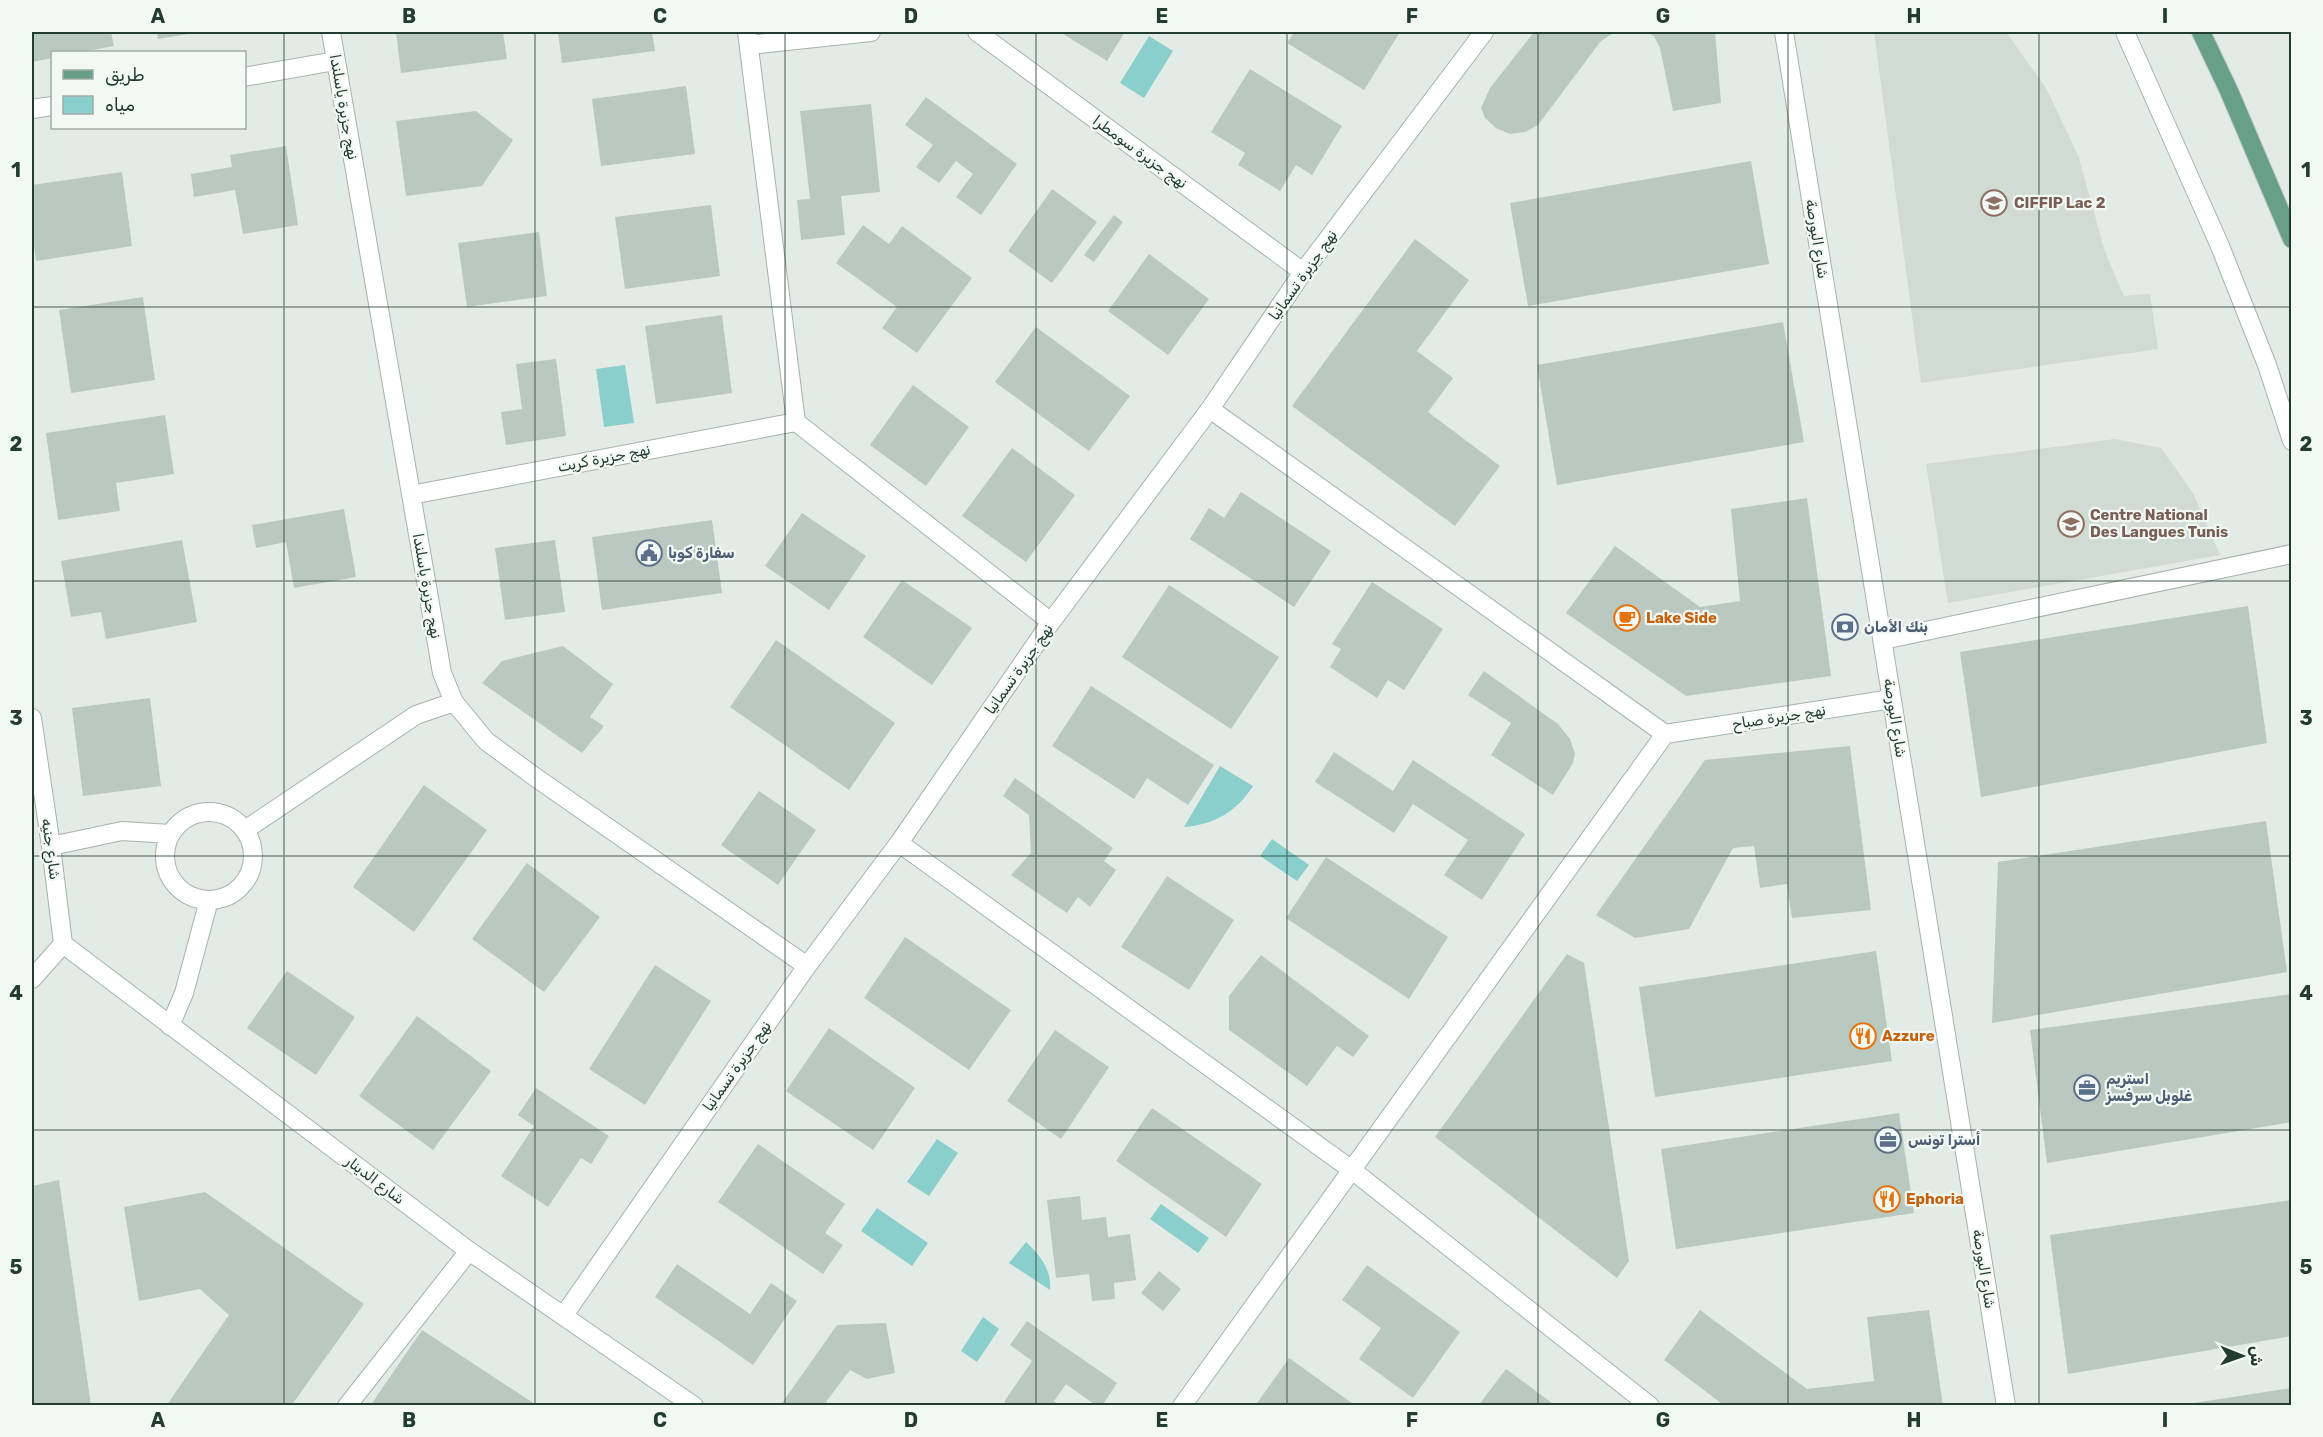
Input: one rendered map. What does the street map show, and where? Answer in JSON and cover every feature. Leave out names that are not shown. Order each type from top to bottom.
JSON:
[{"type":"main road","points":[[2201,32],[2229,91],[2292,239]]},
{"type":"street","name":"نهج جزيرة ياسلندا","points":[[331,32],[442,673],[454,702],[486,741],[807,966]]},
{"type":"street","points":[[871,32],[748,38],[796,422],[1051,622]]},
{"type":"street","name":"نهج جزيرة سومطرا","points":[[977,32],[1303,272]]},
{"type":"street","name":"نهج جزيرة تسمانيا","points":[[564,1315],[807,966],[899,843],[1051,622],[1210,409],[1303,272],[1484,32]]},
{"type":"street","name":"شارع البورصة","points":[[1784,32],[2006,1406]]},
{"type":"street","points":[[2125,32],[2220,246],[2267,365],[2292,441]]},
{"type":"street","points":[[246,77],[335,61]]},
{"type":"street","points":[[32,109],[51,106]]},
{"type":"street","points":[[1182,1406],[1665,734],[1210,409]]},
{"type":"street","name":"نهج جزيرة كريت","points":[[411,495],[796,422]]},
{"type":"street","points":[[1883,640],[2292,554]]},
{"type":"street","name":"نهج جزيرة صباح","points":[[1665,734],[1892,699]]},
{"type":"street","points":[[245,830],[416,715],[454,702]]},
{"type":"street","name":"شارع جنيه","points":[[32,718],[38,806],[51,846],[63,944]]},
{"type":"street","points":[[215,812],[232,818],[245,830],[252,848],[251,867],[243,884],[228,896],[209,900],[191,897],[176,886],[167,870],[165,852],[170,834],[182,820],[198,813],[215,812]]},
{"type":"street","points":[[51,846],[122,831],[170,834]]},
{"type":"street","points":[[899,843],[1352,1170],[1650,1406]]},
{"type":"street","points":[[170,1026],[184,993],[209,900]]},
{"type":"street","points":[[32,979],[63,944]]},
{"type":"street","name":"شارع الدينار","points":[[63,944],[469,1251],[694,1406]]},
{"type":"street","points":[[347,1406],[469,1251]]},
{"type":"shaded area","name":"CIFFIP Lac 2","points":[[1874,32],[2006,32],[2046,88],[2078,155],[2105,252],[2124,296],[2150,294],[2158,349],[1921,383]]},
{"type":"shaded area","name":"Centre National Des Langues Tunis","points":[[2115,439],[2161,448],[2193,493],[2220,555],[1948,603],[1926,464]]},
{"type":"water","points":[[1149,36],[1173,51],[1144,98],[1120,83]]},
{"type":"water","points":[[625,365],[634,423],[604,427],[596,369]]},
{"type":"water","points":[[1220,766],[1253,786],[1240,803],[1224,815],[1195,826],[1184,827]]},
{"type":"water","points":[[1272,839],[1309,865],[1297,881],[1260,856]]},
{"type":"water","points":[[937,1139],[958,1153],[929,1196],[907,1182]]},
{"type":"water","points":[[1161,1204],[1209,1238],[1198,1253],[1150,1219]]},
{"type":"water","points":[[877,1208],[928,1243],[912,1266],[861,1231]]},
{"type":"water","points":[[1026,1242],[1047,1269],[1050,1290],[1009,1263]]},
{"type":"water","points":[[983,1317],[999,1329],[977,1362],[961,1351]]},
{"type":"building","points":[[32,32],[111,32],[114,46],[86,51],[51,51],[51,58],[32,62]]},
{"type":"building","points":[[157,32],[194,32],[194,33],[158,39]]},
{"type":"building","points":[[396,32],[503,32],[507,59],[401,73]]},
{"type":"building","points":[[558,32],[652,32],[655,51],[562,63]]},
{"type":"building","points":[[1060,32],[1125,32],[1107,61]]},
{"type":"building","points":[[1294,32],[1400,32],[1364,90],[1287,43]]},
{"type":"building","points":[[1534,32],[1615,32],[1601,41],[1538,125],[1525,132],[1510,134],[1496,128],[1485,118],[1481,108],[1490,88]]},
{"type":"building","points":[[1645,32],[1715,32],[1721,103],[1673,111],[1660,48],[1654,36]]},
{"type":"building","points":[[1250,69],[1342,126],[1312,175],[1296,165],[1280,191],[1238,165],[1245,153],[1211,132]]},
{"type":"building","points":[[686,86],[695,154],[601,166],[592,99]]},
{"type":"building","points":[[926,97],[1017,164],[981,215],[956,197],[973,174],[956,161],[939,183],[916,167],[933,145],[905,125]]},
{"type":"building","points":[[871,104],[880,192],[841,196],[845,235],[801,240],[797,200],[810,199],[800,111]]},
{"type":"building","points":[[476,111],[513,140],[482,186],[406,196],[396,121]]},
{"type":"building","points":[[286,146],[298,225],[243,234],[235,190],[194,197],[191,174],[232,167],[230,155]]},
{"type":"building","points":[[1751,161],[1769,264],[1528,306],[1510,203]]},
{"type":"building","points":[[122,172],[132,246],[36,261],[32,229],[32,185]]},
{"type":"building","points":[[1052,189],[1097,222],[1052,283],[1008,251]]},
{"type":"building","points":[[711,205],[720,276],[625,289],[615,217]]},
{"type":"building","points":[[1114,215],[1123,222],[1094,262],[1084,255]]},
{"type":"building","points":[[863,225],[889,244],[902,226],[972,278],[917,353],[882,328],[897,307],[836,263]]},
{"type":"building","points":[[539,232],[547,296],[467,307],[458,243]]},
{"type":"building","points":[[1415,239],[1469,280],[1417,351],[1453,378],[1428,412],[1500,466],[1455,526],[1292,406]]},
{"type":"building","points":[[1149,254],[1209,299],[1168,355],[1108,311]]},
{"type":"building","points":[[143,297],[155,380],[71,393],[59,310]]},
{"type":"building","points":[[722,315],[732,393],[656,404],[645,326]]},
{"type":"building","points":[[1783,322],[1804,442],[1557,485],[1537,365]]},
{"type":"building","points":[[1036,327],[1130,396],[1089,451],[995,382]]},
{"type":"building","points":[[556,359],[566,436],[506,445],[501,412],[522,409],[516,364]]},
{"type":"building","points":[[913,385],[969,427],[926,486],[870,445]]},
{"type":"building","points":[[165,415],[174,474],[116,483],[120,511],[58,520],[46,433]]},
{"type":"building","points":[[1012,448],[1075,495],[1026,562],[962,516]]},
{"type":"building","points":[[1241,492],[1331,551],[1294,607],[1190,539],[1209,508],[1224,518]]},
{"type":"building","points":[[1807,498],[1831,676],[1686,696],[1566,613],[1615,546],[1700,607],[1740,601],[1731,509]]},
{"type":"building","points":[[344,509],[356,577],[294,588],[286,542],[256,548],[252,525]]},
{"type":"building","points":[[802,513],[866,556],[829,610],[765,566]]},
{"type":"building","points":[[712,520],[722,593],[602,610],[592,537]]},
{"type":"building","points":[[182,540],[197,622],[106,639],[101,612],[71,617],[61,561]]},
{"type":"building","points":[[555,540],[565,612],[505,620],[495,548]]},
{"type":"building","points":[[902,580],[972,628],[932,685],[863,637]]},
{"type":"building","points":[[1372,582],[1443,629],[1404,690],[1388,680],[1377,698],[1330,667],[1341,649],[1332,644]]},
{"type":"building","points":[[1169,585],[1279,657],[1231,729],[1122,657]]},
{"type":"building","points":[[2248,606],[2267,743],[1981,797],[1960,652]]},
{"type":"building","points":[[776,640],[895,723],[849,790],[730,707]]},
{"type":"building","points":[[563,646],[613,684],[590,717],[604,726],[582,753],[482,683],[502,661]]},
{"type":"building","points":[[1484,671],[1558,724],[1570,739],[1575,754],[1573,763],[1553,795],[1491,755],[1511,723],[1468,695]]},
{"type":"building","points":[[1091,686],[1214,765],[1188,805],[1147,778],[1134,799],[1052,746]]},
{"type":"building","points":[[150,698],[161,786],[83,796],[72,708]]},
{"type":"building","points":[[1850,746],[1871,910],[1792,918],[1787,884],[1760,888],[1754,846],[1733,848],[1689,929],[1635,938],[1596,915],[1705,760]]},
{"type":"building","points":[[1334,752],[1393,791],[1413,760],[1525,834],[1482,900],[1444,875],[1468,840],[1413,804],[1394,833],[1315,782]]},
{"type":"building","points":[[1015,778],[1113,848],[1104,861],[1116,870],[1090,907],[1078,897],[1067,913],[1011,875],[1031,853],[1029,815],[1003,796]]},
{"type":"building","points":[[424,785],[487,830],[414,932],[353,887]]},
{"type":"building","points":[[759,791],[816,830],[778,885],[721,845]]},
{"type":"building","points":[[2266,821],[2287,972],[1992,1023],[1998,862]]},
{"type":"building","points":[[1326,857],[1448,937],[1409,999],[1286,918]]},
{"type":"building","points":[[527,863],[600,917],[544,992],[472,939]]},
{"type":"building","points":[[1167,876],[1234,920],[1189,990],[1121,947]]},
{"type":"building","points":[[905,937],[1011,1010],[969,1070],[864,998]]},
{"type":"building","points":[[1876,951],[1892,1061],[1655,1097],[1639,987]]},
{"type":"building","points":[[1567,954],[1584,963],[1629,1261],[1617,1278],[1435,1137]]},
{"type":"building","points":[[1261,955],[1369,1036],[1353,1057],[1337,1046],[1307,1086],[1229,1030],[1229,996]]},
{"type":"building","points":[[655,965],[711,1001],[645,1105],[589,1069]]},
{"type":"building","points":[[287,971],[355,1017],[316,1075],[247,1028]]},
{"type":"building","points":[[2292,994],[2292,1122],[2047,1163],[2030,1030]]},
{"type":"building","points":[[417,1016],[491,1071],[433,1150],[359,1096]]},
{"type":"building","points":[[829,1028],[915,1088],[873,1150],[786,1091]]},
{"type":"building","points":[[1055,1030],[1109,1067],[1061,1139],[1007,1101]]},
{"type":"building","points":[[536,1088],[609,1136],[591,1164],[581,1158],[548,1207],[501,1176],[534,1126],[518,1115]]},
{"type":"building","points":[[1152,1108],[1262,1184],[1226,1237],[1116,1161]]},
{"type":"building","points":[[1899,1113],[1914,1213],[1676,1249],[1661,1149]]},
{"type":"building","points":[[758,1144],[845,1204],[825,1233],[843,1245],[823,1274],[718,1202]]},
{"type":"building","points":[[59,1180],[91,1406],[32,1406],[32,1186]]},
{"type":"building","points":[[205,1192],[364,1304],[291,1406],[166,1406],[229,1315],[200,1289],[139,1301],[124,1207]]},
{"type":"building","points":[[1080,1196],[1082,1220],[1106,1217],[1108,1237],[1130,1234],[1136,1280],[1114,1283],[1115,1299],[1092,1301],[1089,1274],[1056,1278],[1047,1200]]},
{"type":"building","points":[[2292,1200],[2292,1336],[2068,1374],[2050,1235]]},
{"type":"building","points":[[677,1264],[750,1314],[771,1283],[797,1301],[753,1365],[655,1297]]},
{"type":"building","points":[[1367,1265],[1460,1332],[1413,1398],[1359,1359],[1381,1328],[1342,1300]]},
{"type":"building","points":[[1159,1271],[1181,1289],[1163,1311],[1141,1293]]},
{"type":"building","points":[[1700,1310],[1807,1389],[1874,1381],[1867,1317],[1929,1310],[1943,1406],[1725,1406],[1664,1360]]},
{"type":"building","points":[[1027,1321],[1117,1383],[1102,1406],[1097,1406],[1066,1384],[1054,1401],[1060,1406],[1010,1406],[1004,1402],[1032,1361],[1010,1345]]},
{"type":"building","points":[[886,1323],[895,1373],[867,1379],[850,1370],[826,1402],[830,1406],[780,1406],[837,1325]]},
{"type":"building","points":[[422,1330],[538,1406],[370,1406]]},
{"type":"building","points":[[1289,1358],[1356,1406],[1255,1406]]},
{"type":"building","points":[[1506,1369],[1556,1406],[1478,1406]]},
{"type":"building","points":[[2292,1388],[2292,1406],[2187,1406],[2187,1404]]},
{"type":"place","name":"CIFFIP Lac 2","points":[[1994,203]]},
{"type":"place","name":"Centre National Des Langues Tunis","points":[[2071,524]]},
{"type":"place","name":"سفارة كوبا","points":[[649,553]]},
{"type":"place","name":"Lake Side","points":[[1627,618]]},
{"type":"place","name":"بنك الأمان","points":[[1845,627]]},
{"type":"place","name":"Azzure","points":[[1863,1036]]},
{"type":"place","name":"استريم غلوبل سرفسز","points":[[2087,1088]]},
{"type":"place","name":"أسترا تونس","points":[[1888,1140]]},
{"type":"place","name":"Ephoria","points":[[1887,1199]]}]
